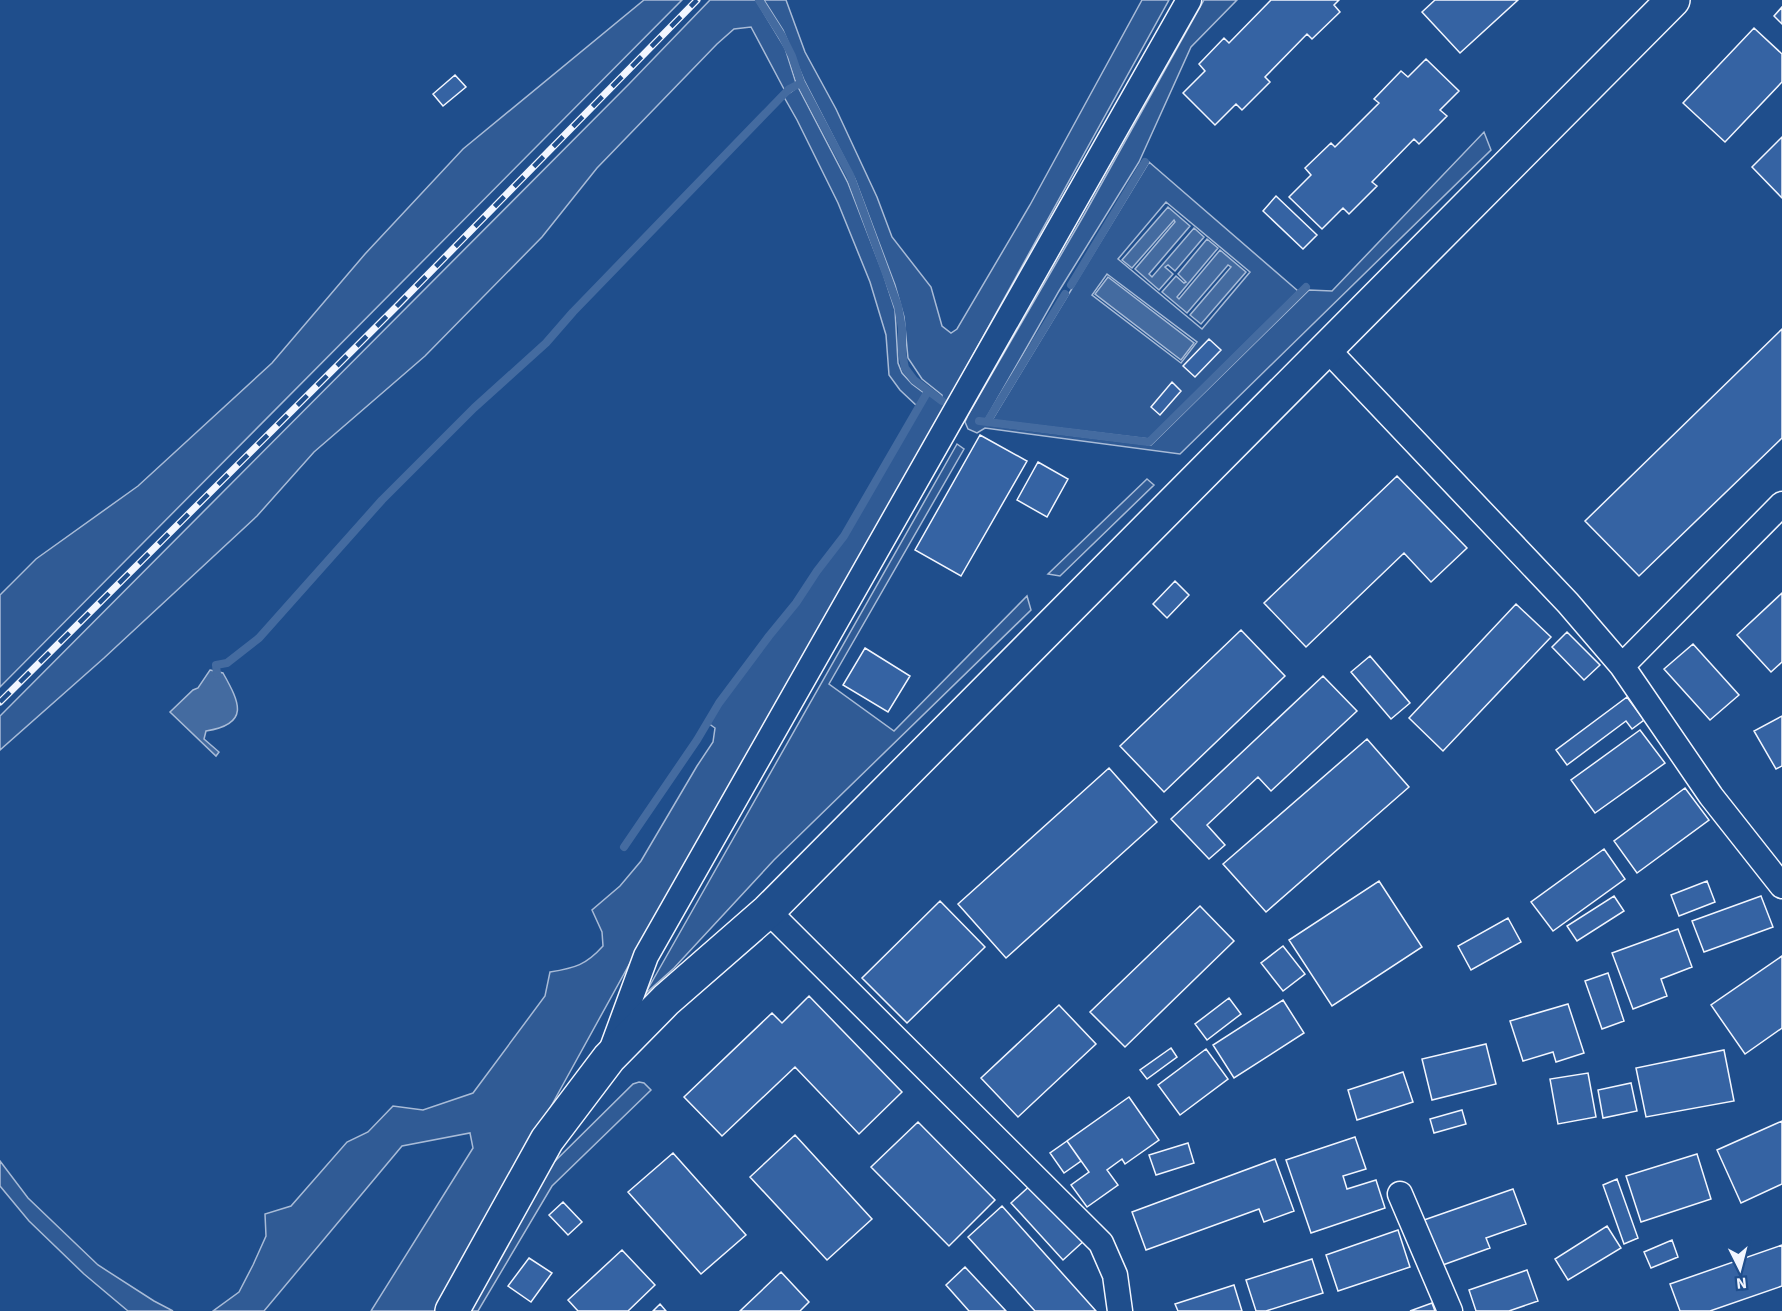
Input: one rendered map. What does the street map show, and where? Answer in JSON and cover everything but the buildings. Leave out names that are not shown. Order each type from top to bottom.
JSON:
[{"type":"main road","points":[[452,1311],[546,1140],[609,1058],[666,1000],[768,911],[1673,0]]},
{"type":"street","points":[[609,1058],[646,956],[1189,0]]},
{"type":"street","points":[[1327,349],[1568,603],[1622,666],[1711,796],[1782,886]]},
{"type":"street","points":[[1622,666],[1782,504]]},
{"type":"street","points":[[768,911],[1101,1243],[1115,1275],[1120,1311]]},
{"type":"street","points":[[1400,1194],[1450,1311]]},
{"type":"shaded area","points":[[644,0],[682,0],[0,687],[0,595],[36,559],[138,486],[272,363],[365,254],[463,149]]},
{"type":"shaded area","points":[[710,0],[756,0],[785,48],[796,83],[785,91],[751,27],[734,29],[597,168],[542,237],[425,356],[314,452],[257,516],[104,658],[0,750],[0,716]]},
{"type":"shaded area","points":[[764,0],[786,0],[805,52],[836,109],[877,197],[892,237],[931,287],[942,326],[951,333],[957,329],[1030,205],[1142,0],[1169,0],[947,402],[689,856],[441,1311],[371,1311],[473,1148],[470,1133],[402,1146],[264,1311],[213,1311],[239,1292],[266,1236],[265,1214],[291,1206],[347,1142],[368,1132],[393,1106],[423,1110],[473,1093],[545,996],[550,972],[580,965],[603,946],[602,932],[592,910],[620,886],[641,861],[713,742],[715,728],[708,723],[845,537],[929,393],[939,402],[942,400],[942,395],[922,379],[908,358],[904,317],[895,285],[855,179],[804,80],[783,30]]},
{"type":"shaded area","points":[[1204,0],[1237,0],[1191,47],[1139,162],[1059,291],[983,424],[1151,445],[1309,290],[1332,291],[1484,132],[1491,150],[1180,454],[985,428],[977,433],[968,429],[965,422],[968,415],[1084,215]]},
{"type":"shaded area","points":[[798,87],[848,183],[883,273],[895,310],[898,363],[902,373],[924,393],[917,406],[900,390],[889,375],[886,335],[870,282],[838,203],[784,97]]},
{"type":"shaded area","points":[[1149,162],[1298,291],[1149,439],[992,420]],"holes":[[[1166,202],[1250,272],[1202,329],[1118,259]],[[1107,274],[1197,342],[1181,363],[1092,295]]]},
{"type":"shaded area","points":[[1168,207],[1190,226],[1149,274],[1152,277],[1194,228],[1204,237],[1175,271],[1168,265],[1165,267],[1173,274],[1159,290],[1135,269],[1175,222],[1174,220],[1132,268],[1122,260]]},
{"type":"shaded area","points":[[1207,239],[1218,248],[1177,297],[1179,299],[1220,250],[1246,272],[1201,324],[1190,315],[1231,267],[1228,265],[1187,313],[1162,292],[1176,276],[1184,283],[1186,282],[1178,274]]},
{"type":"shaded area","points":[[1108,277],[1194,343],[1181,360],[1095,294]]},
{"type":"shaded area","points":[[957,444],[964,449],[829,684],[894,731],[1027,596],[1031,610],[774,860],[674,968],[645,994]]},
{"type":"shaded area","points":[[1147,479],[1154,485],[1060,576],[1048,574]]},
{"type":"shaded area","points":[[210,670],[223,673],[237,703],[235,717],[230,723],[206,731],[204,739],[219,752],[216,756],[170,712],[198,688]]},
{"type":"shaded area","points":[[644,1083],[651,1090],[552,1186],[478,1311],[467,1311],[543,1173],[633,1084]]},
{"type":"shaded area","points":[[0,1161],[28,1198],[98,1265],[173,1311],[128,1311],[84,1274],[29,1221],[0,1186]]},
{"type":"waterway","points":[[759,0],[782,36],[801,83],[850,175],[898,306],[905,368],[914,380],[942,401]]},
{"type":"waterway","points":[[217,674],[216,665],[227,663],[259,638],[382,500],[474,408],[546,343],[573,312],[789,89],[801,83]]},
{"type":"waterway","points":[[1071,285],[1145,162]]},
{"type":"waterway","points":[[979,421],[1149,442],[1306,287]]},
{"type":"waterway","points":[[987,422],[1065,294]]},
{"type":"waterway","points":[[624,847],[697,740],[719,703],[844,536],[928,391]]},
{"type":"railway","points":[[0,702],[399,304],[697,0]]}]
